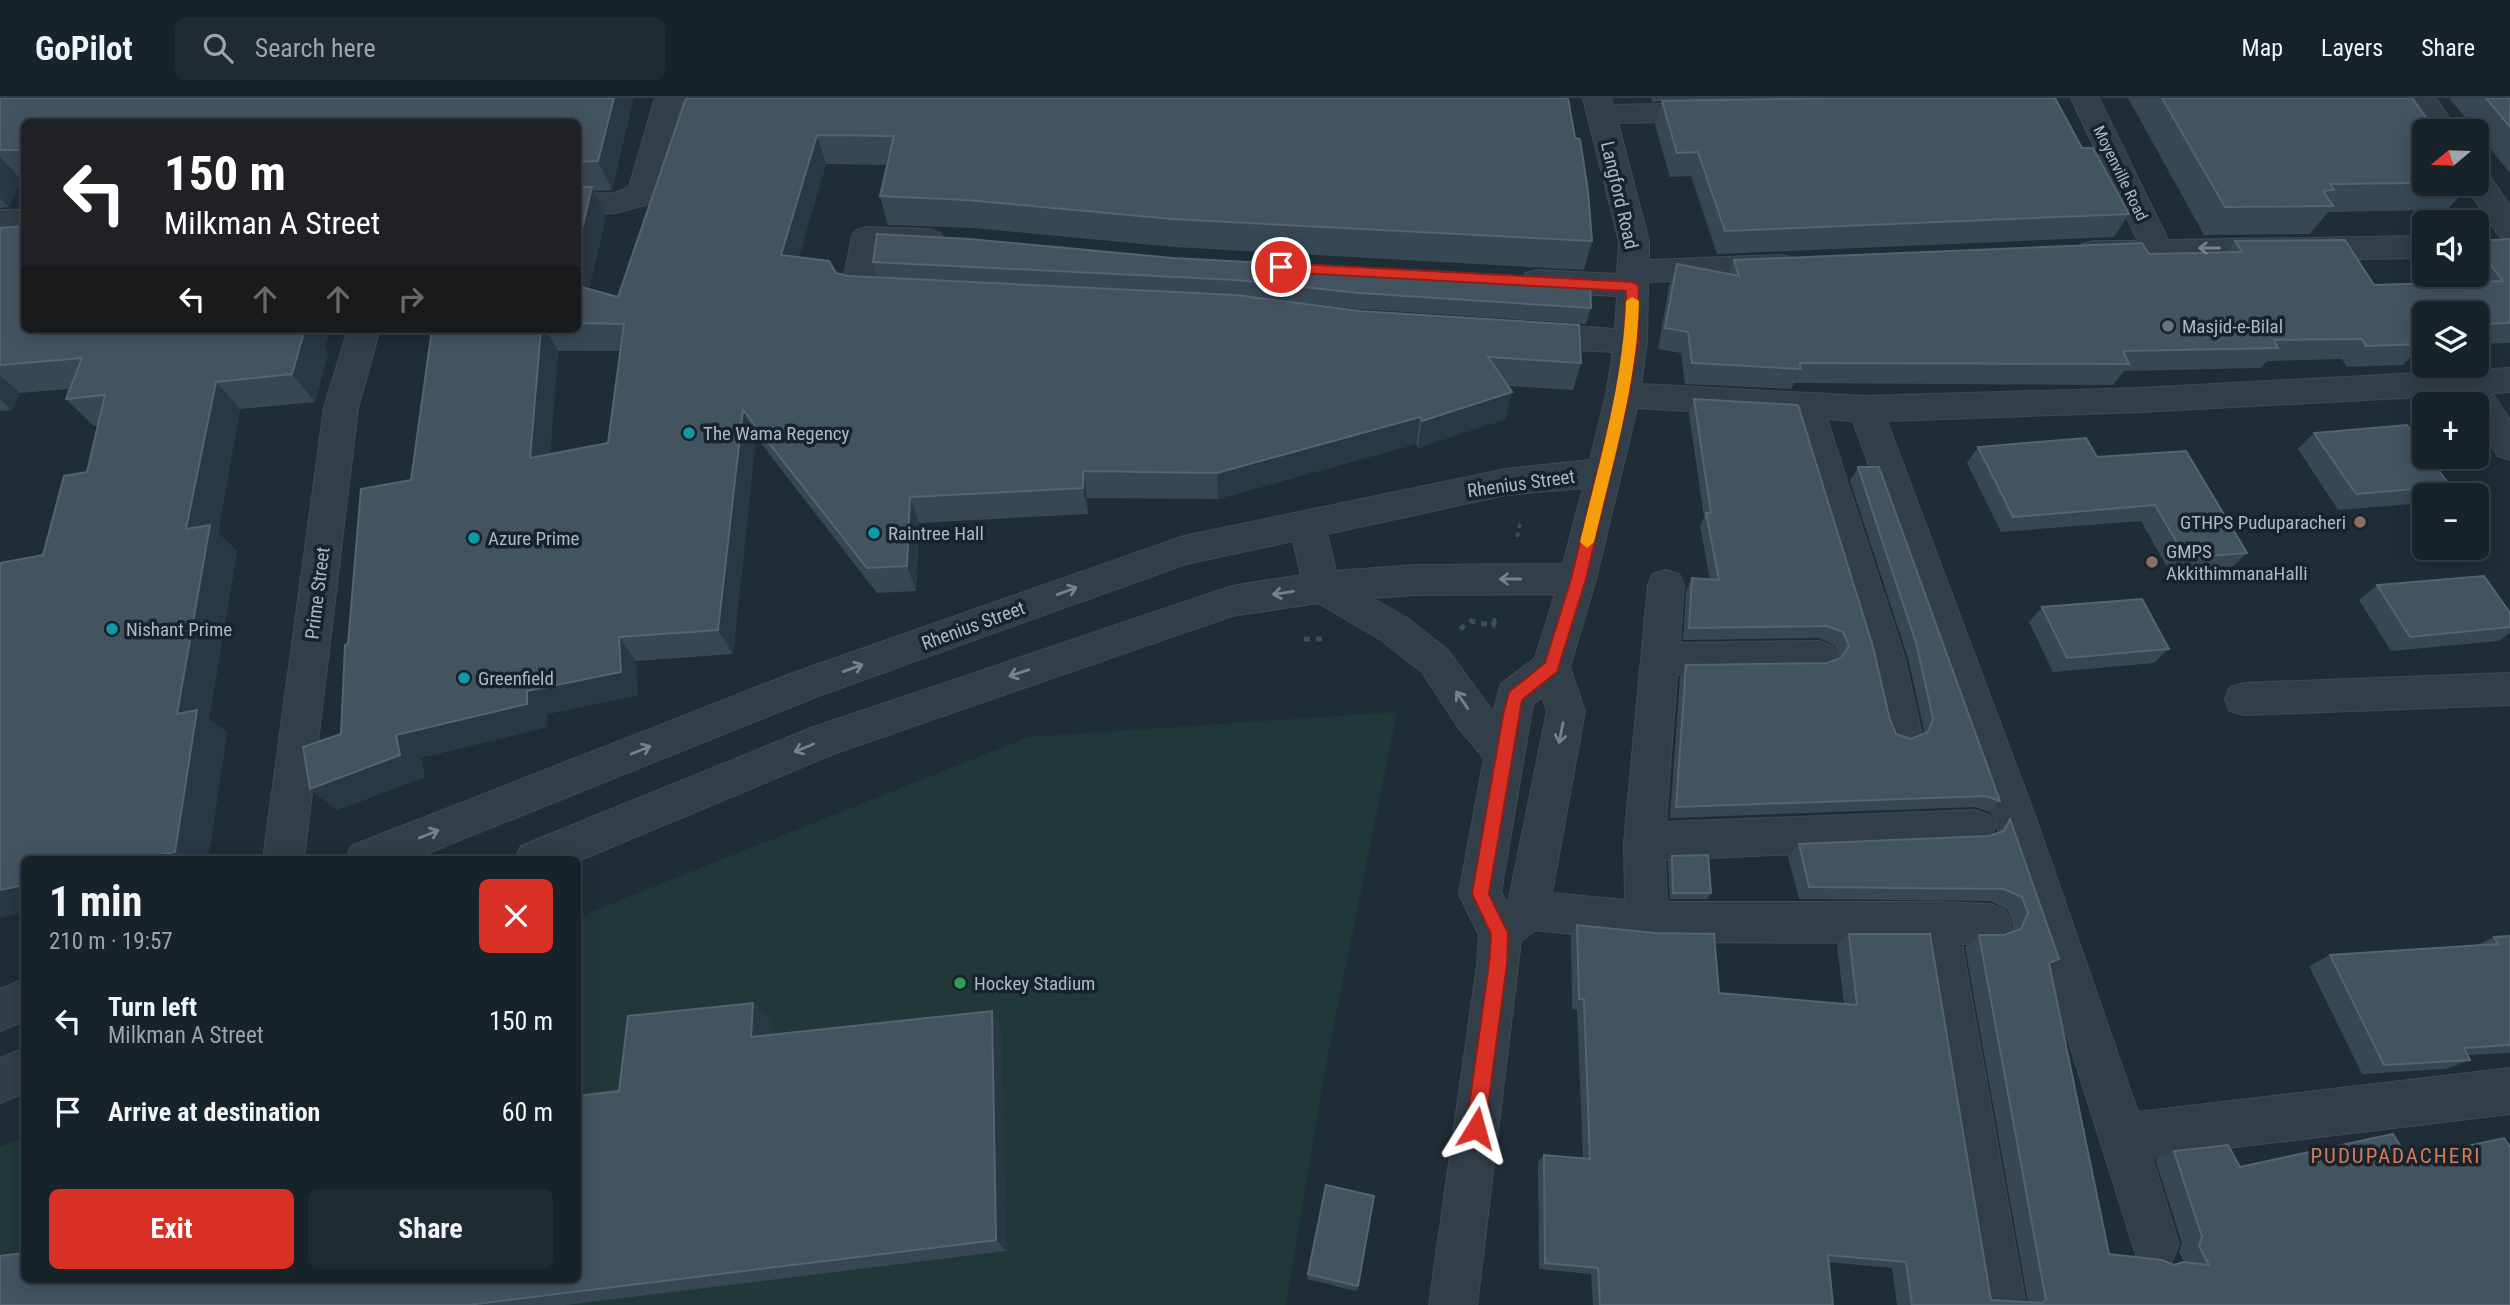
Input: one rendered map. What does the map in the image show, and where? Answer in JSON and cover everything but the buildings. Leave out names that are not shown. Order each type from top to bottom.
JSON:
[{"type":"street","points":[[581,204],[615,203],[638,197],[644,188],[669,98]]},
{"type":"street","name":"Moyenville Road","points":[[2085,98],[2157,249]]},
{"type":"street","points":[[2422,98],[2436,119]]},
{"type":"street","points":[[1599,106],[1736,111]]},
{"type":"street","name":"Langford Road","points":[[1551,667],[1578,579],[1623,395],[1631,342],[1634,241],[1599,106]]},
{"type":"street","points":[[2483,196],[2502,241]]},
{"type":"street","points":[[0,220],[21,220]]},
{"type":"street","points":[[925,295],[857,291],[867,237],[959,241]]},
{"type":"street","points":[[2062,253],[2157,249],[2412,247]]},
{"type":"street","points":[[1505,279],[1633,279],[1816,264]]},
{"type":"street","name":"Prime Street","points":[[283,856],[341,408],[363,333]]},
{"type":"street","points":[[1494,333],[1631,342]]},
{"type":"street","points":[[1623,395],[1866,409],[2141,400],[2510,380]]},
{"type":"street","points":[[2467,382],[2510,447]]},
{"type":"street","points":[[1806,406],[1886,659],[1902,731]]},
{"type":"street","points":[[1866,409],[2047,910],[2124,1138],[2155,1244]]},
{"type":"street","name":"Rhenius Street","points":[[374,856],[807,684],[1184,550],[1506,482],[1604,472]]},
{"type":"street","points":[[1307,524],[1322,587],[1394,629],[1435,660],[1472,715],[1504,753]]},
{"type":"street","points":[[543,856],[884,718],[1232,601],[1322,587],[1415,580],[1578,579]]},
{"type":"street","points":[[1647,922],[1644,842],[1666,585]]},
{"type":"street","points":[[1661,659],[1819,657]]},
{"type":"street","points":[[1453,1305],[1498,964],[1514,921],[1566,710],[1551,667],[1515,696],[1480,894],[1514,921],[1990,924]]},
{"type":"street","points":[[2244,699],[2510,689]]},
{"type":"street","points":[[1644,842],[1975,828]]},
{"type":"street","points":[[1937,922],[2003,1305]]},
{"type":"street","points":[[0,1010],[21,1001]]},
{"type":"street","points":[[0,1081],[21,1071]]},
{"type":"street","points":[[2124,1138],[2510,1091]]},
{"type":"green space","name":"Hockey Stadium","points":[[1397,712],[1329,1050],[1286,1305],[0,1305],[0,1147],[21,1138],[21,1283],[581,1283],[581,916],[1028,737]]},
{"type":"slow traffic","points":[[1587,542],[1623,395],[1631,342],[1632,301]]},
{"type":"place","name":"Masjid-e-Bilal","points":[[2168,326]]},
{"type":"place","name":"The Wama Regency","points":[[689,433]]},
{"type":"place","name":"GTHPS Puduparacheri","points":[[2360,522]]},
{"type":"place","name":"Raintree Hall","points":[[874,533]]},
{"type":"place","name":"Azure Prime","points":[[474,538]]},
{"type":"place","name":"GMPS AkkithimmanaHalli","points":[[2152,562]]},
{"type":"place","name":"Nishant Prime","points":[[112,629]]},
{"type":"place","name":"Greenfield","points":[[464,678]]},
{"type":"place","name":"Hockey Stadium","points":[[960,983]]},
{"type":"district","name":"PUDUPADACHERI","points":[[2396,1156]]},
{"type":"route","points":[[1281,267],[1633,286],[1631,342],[1623,395],[1578,579],[1551,667],[1515,696],[1511,715],[1480,894],[1500,933],[1476,1128]]}]
